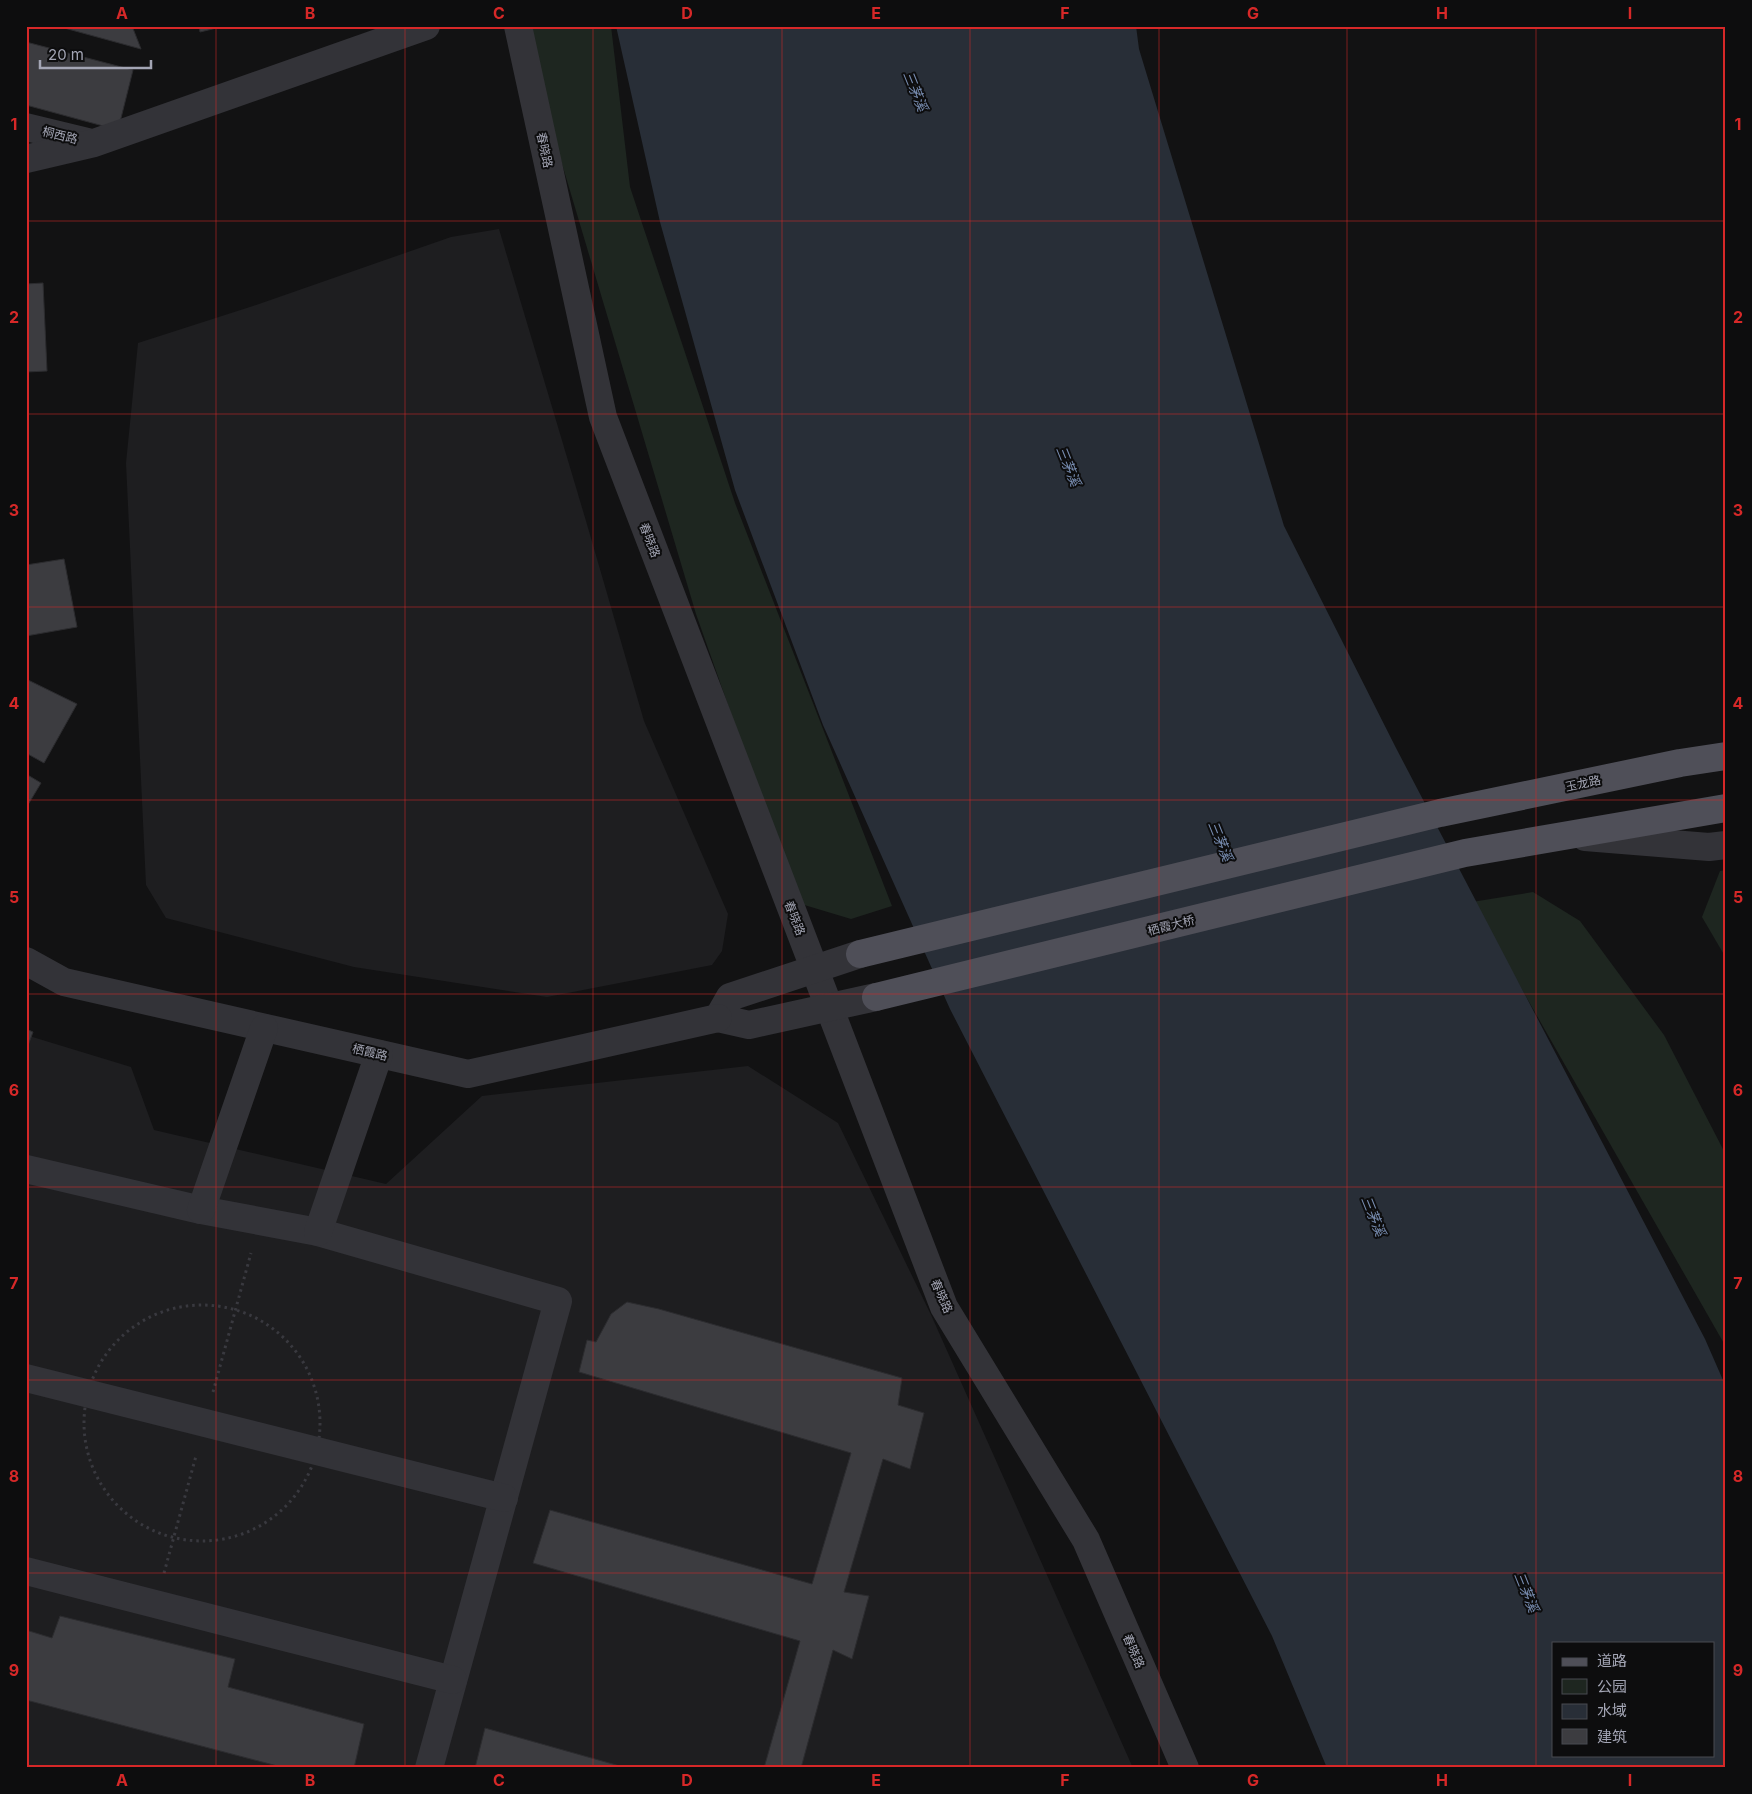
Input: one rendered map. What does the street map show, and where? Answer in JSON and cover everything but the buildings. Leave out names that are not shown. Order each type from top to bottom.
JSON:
[{"type":"main road","name":"玉龙路","points":[[860,954],[1440,813],[1680,763],[1726,756]]},
{"type":"main road","points":[[1571,835],[1726,808]]},
{"type":"main road","name":"栖霞大桥","points":[[876,997],[1465,853],[1571,835]]},
{"type":"street","points":[[26,159],[94,143],[426,26]]},
{"type":"street","name":"春晓路","points":[[518,26],[603,417],[944,1306],[1086,1540],[1184,1768]]},
{"type":"street","name":"桐西路","points":[[26,127],[94,143]]},
{"type":"street","points":[[1571,835],[1709,847],[1726,845]]},
{"type":"street","points":[[860,954],[730,997],[718,1018],[749,1025],[876,997]]},
{"type":"street","name":"栖霞路","points":[[26,961],[64,982],[468,1074],[718,1018]]},
{"type":"street","points":[[201,1210],[264,1028]]},
{"type":"street","points":[[318,1232],[379,1054]]},
{"type":"street","points":[[26,1169],[201,1210],[318,1232],[558,1301],[429,1768]]},
{"type":"street","points":[[26,1378],[504,1498]]},
{"type":"street","points":[[26,1571],[453,1680]]},
{"type":"shaded area","points":[[499,229],[644,721],[728,914],[722,951],[712,965],[547,997],[354,967],[166,918],[146,885],[126,463],[138,343],[253,306],[451,237]]},
{"type":"shaded area","points":[[26,1035],[131,1067],[154,1130],[386,1184],[482,1096],[748,1066],[838,1123],[932,1317],[1133,1768],[26,1768]]},
{"type":"green space","points":[[521,26],[611,26],[630,187],[735,503],[892,906],[851,919],[801,904],[771,827],[696,614]]},
{"type":"green space","points":[[1726,870],[1726,958],[1702,917],[1720,871]]},
{"type":"green space","points":[[1533,892],[1580,921],[1664,1035],[1726,1155],[1726,1347],[1472,902]]},
{"type":"water","name":"三茅溪","points":[[616,26],[1136,26],[1139,49],[1284,526],[1396,748],[1705,1339],[1726,1387],[1726,1768],[1327,1768],[1272,1636],[950,1009],[823,725],[735,490],[660,222]]}]
